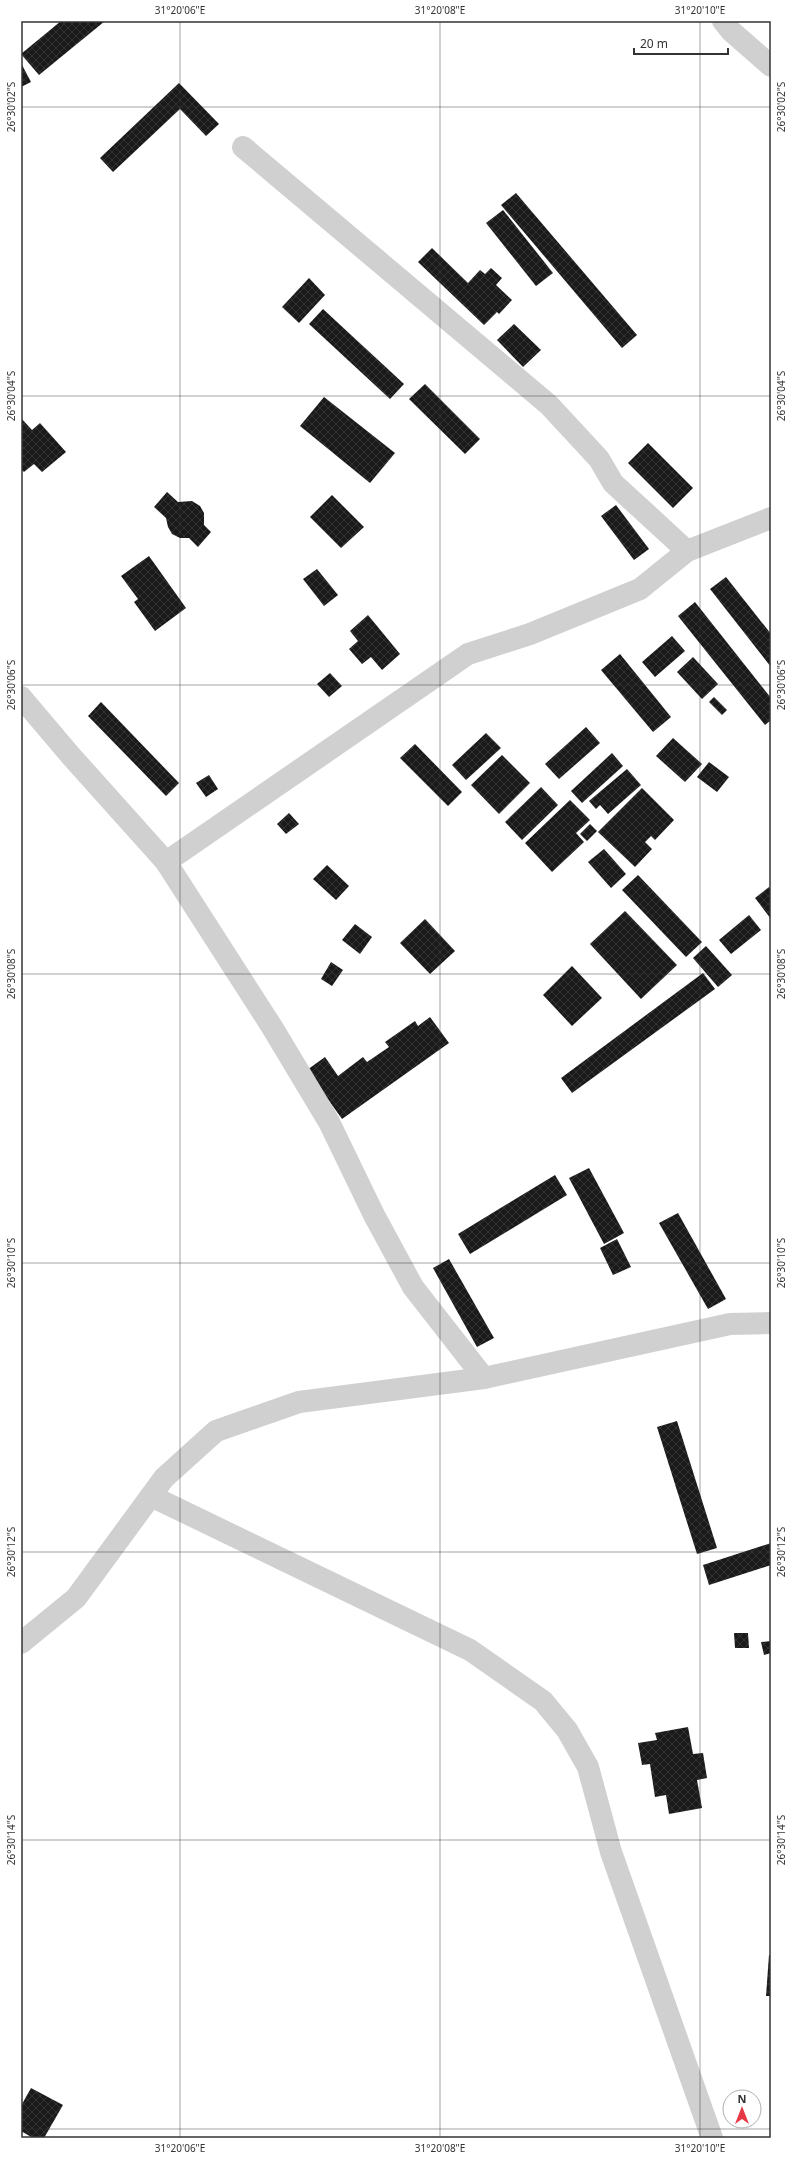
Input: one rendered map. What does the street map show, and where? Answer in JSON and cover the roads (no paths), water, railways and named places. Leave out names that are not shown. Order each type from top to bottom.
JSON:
[{"type":"street","points":[[723,21],[731,31],[771,66]]},
{"type":"street","points":[[243,147],[549,405],[599,459],[613,483],[687,552]]},
{"type":"street","points":[[166,862],[468,654],[530,634],[640,589],[687,552],[771,518]]},
{"type":"street","points":[[21,697],[71,756],[166,862],[272,1027],[329,1122],[374,1215],[413,1287],[484,1378]]},
{"type":"street","points":[[21,1643],[76,1598],[164,1478],[216,1431],[299,1402],[484,1378],[730,1324],[771,1323]]},
{"type":"street","points":[[151,1496],[470,1650],[543,1701],[567,1730],[588,1767],[611,1852],[712,2138]]}]
